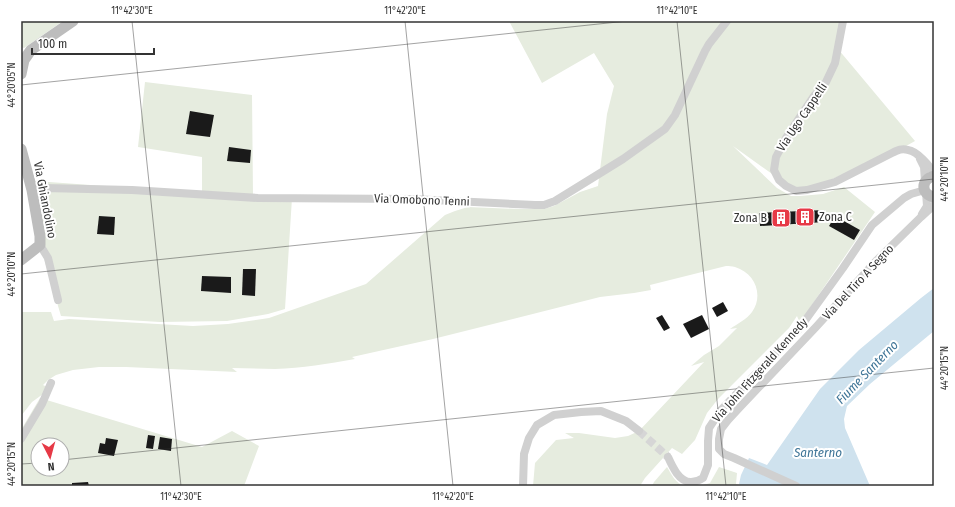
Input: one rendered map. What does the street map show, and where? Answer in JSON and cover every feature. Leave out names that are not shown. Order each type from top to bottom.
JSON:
[{"type":"street","points":[[21,74],[24,60],[31,50],[73,21]]},
{"type":"street","name":"Via Omobono Tenni","points":[[32,190],[44,188],[100,189],[258,198],[412,199],[544,205],[555,201],[623,159],[665,128],[675,115],[704,50],[727,21]]},
{"type":"street","name":"Via Ugo Cappelli","points":[[843,21],[835,64],[826,82],[814,96],[786,138],[776,157],[774,170],[779,180],[786,186],[796,191],[807,190],[835,182],[900,150],[907,149],[919,156],[929,185]]},
{"type":"street","name":"Via Ghiandolino","points":[[21,149],[32,190],[40,236],[40,245],[48,258],[58,300]]},
{"type":"street","name":"Via John Fitzgerald Kennedy","points":[[668,457],[682,480],[690,482],[704,478],[708,465],[709,428],[721,410],[799,329],[872,225],[904,198],[910,190],[929,185]]},
{"type":"street","name":"Via Del Tiro A Segno","points":[[921,217],[927,206],[929,185]]},
{"type":"street","name":"Via Del Tiro A Segno","points":[[796,486],[724,454],[719,449],[722,429],[740,407],[877,260],[934,206]]},
{"type":"street","points":[[21,260],[40,245]]},
{"type":"street","points":[[21,439],[42,404],[51,383]]},
{"type":"street","points":[[523,486],[524,454],[529,438],[536,424],[554,415],[601,411],[626,421],[639,431]]},
{"type":"shaded area","points":[[21,21],[63,21],[24,48],[21,47]]},
{"type":"shaded area","points":[[509,21],[843,21],[838,49],[915,141],[899,150],[807,190],[796,191],[733,146],[777,188],[791,196],[823,194],[844,187],[875,212],[801,321],[799,321],[797,316],[789,328],[718,399],[707,413],[695,440],[682,454],[672,448],[645,478],[640,486],[533,486],[535,463],[556,440],[574,438],[565,433],[579,433],[615,438],[628,436],[639,431],[704,362],[691,366],[704,355],[719,346],[737,328],[730,329],[750,315],[756,305],[756,285],[748,274],[734,267],[726,266],[650,285],[651,290],[600,297],[433,339],[352,357],[355,359],[325,364],[275,369],[232,368],[237,372],[126,367],[99,367],[73,370],[56,375],[48,380],[43,385],[47,387],[43,394],[32,402],[21,416],[21,312],[51,312],[54,321],[69,319],[193,326],[228,324],[269,318],[366,284],[445,215],[468,207],[544,209],[554,206],[580,192],[598,186],[607,114],[614,86],[594,53],[542,83]]},
{"type":"shaded area","points":[[145,82],[252,95],[253,196],[292,198],[285,309],[268,314],[227,321],[160,322],[61,316],[40,245],[35,181],[202,193],[202,157],[138,147]]},
{"type":"shaded area","points":[[40,398],[202,447],[232,431],[259,446],[244,486],[21,486],[21,430]]},
{"type":"shaded area","points":[[667,467],[676,481],[685,486],[652,486]]},
{"type":"shaded area","points":[[719,467],[737,473],[736,484],[742,486],[700,486],[710,483]]},
{"type":"water","name":"Santerno","points":[[934,288],[934,331],[870,384],[847,406],[844,419],[845,428],[870,486],[742,486],[739,484],[741,475],[749,458],[767,465],[820,389],[859,350]]},
{"type":"building","points":[[190,111],[214,115],[210,137],[186,134]]},
{"type":"building","points":[[229,147],[251,150],[250,163],[227,161]]},
{"type":"building","points":[[825,210],[825,222],[760,226],[759,213]]},
{"type":"building","points":[[99,216],[115,217],[114,235],[97,234]]},
{"type":"building","points":[[835,216],[860,230],[854,240],[829,226]]},
{"type":"building","points":[[243,269],[256,269],[255,296],[242,295]]},
{"type":"building","points":[[202,276],[231,277],[231,293],[201,291]]},
{"type":"building","points":[[723,302],[728,311],[717,317],[712,308]]},
{"type":"building","points":[[662,315],[670,328],[664,331],[656,318]]},
{"type":"building","points":[[702,315],[709,329],[691,338],[683,324]]},
{"type":"building","points":[[148,435],[155,436],[153,449],[146,448]]},
{"type":"building","points":[[160,437],[172,439],[171,451],[158,449]]},
{"type":"building","points":[[106,438],[118,440],[114,456],[98,453],[100,443],[105,444]]},
{"type":"building","points":[[88,482],[89,486],[72,486],[72,483]]},
{"type":"tunnel","points":[[639,431],[668,457]]},
{"type":"place","name":"Zona C","points":[[805,217]]},
{"type":"place","name":"Zona B","points":[[781,218]]},
{"type":"water label","name":"Fiume Santerno","points":[[867,372]]}]
